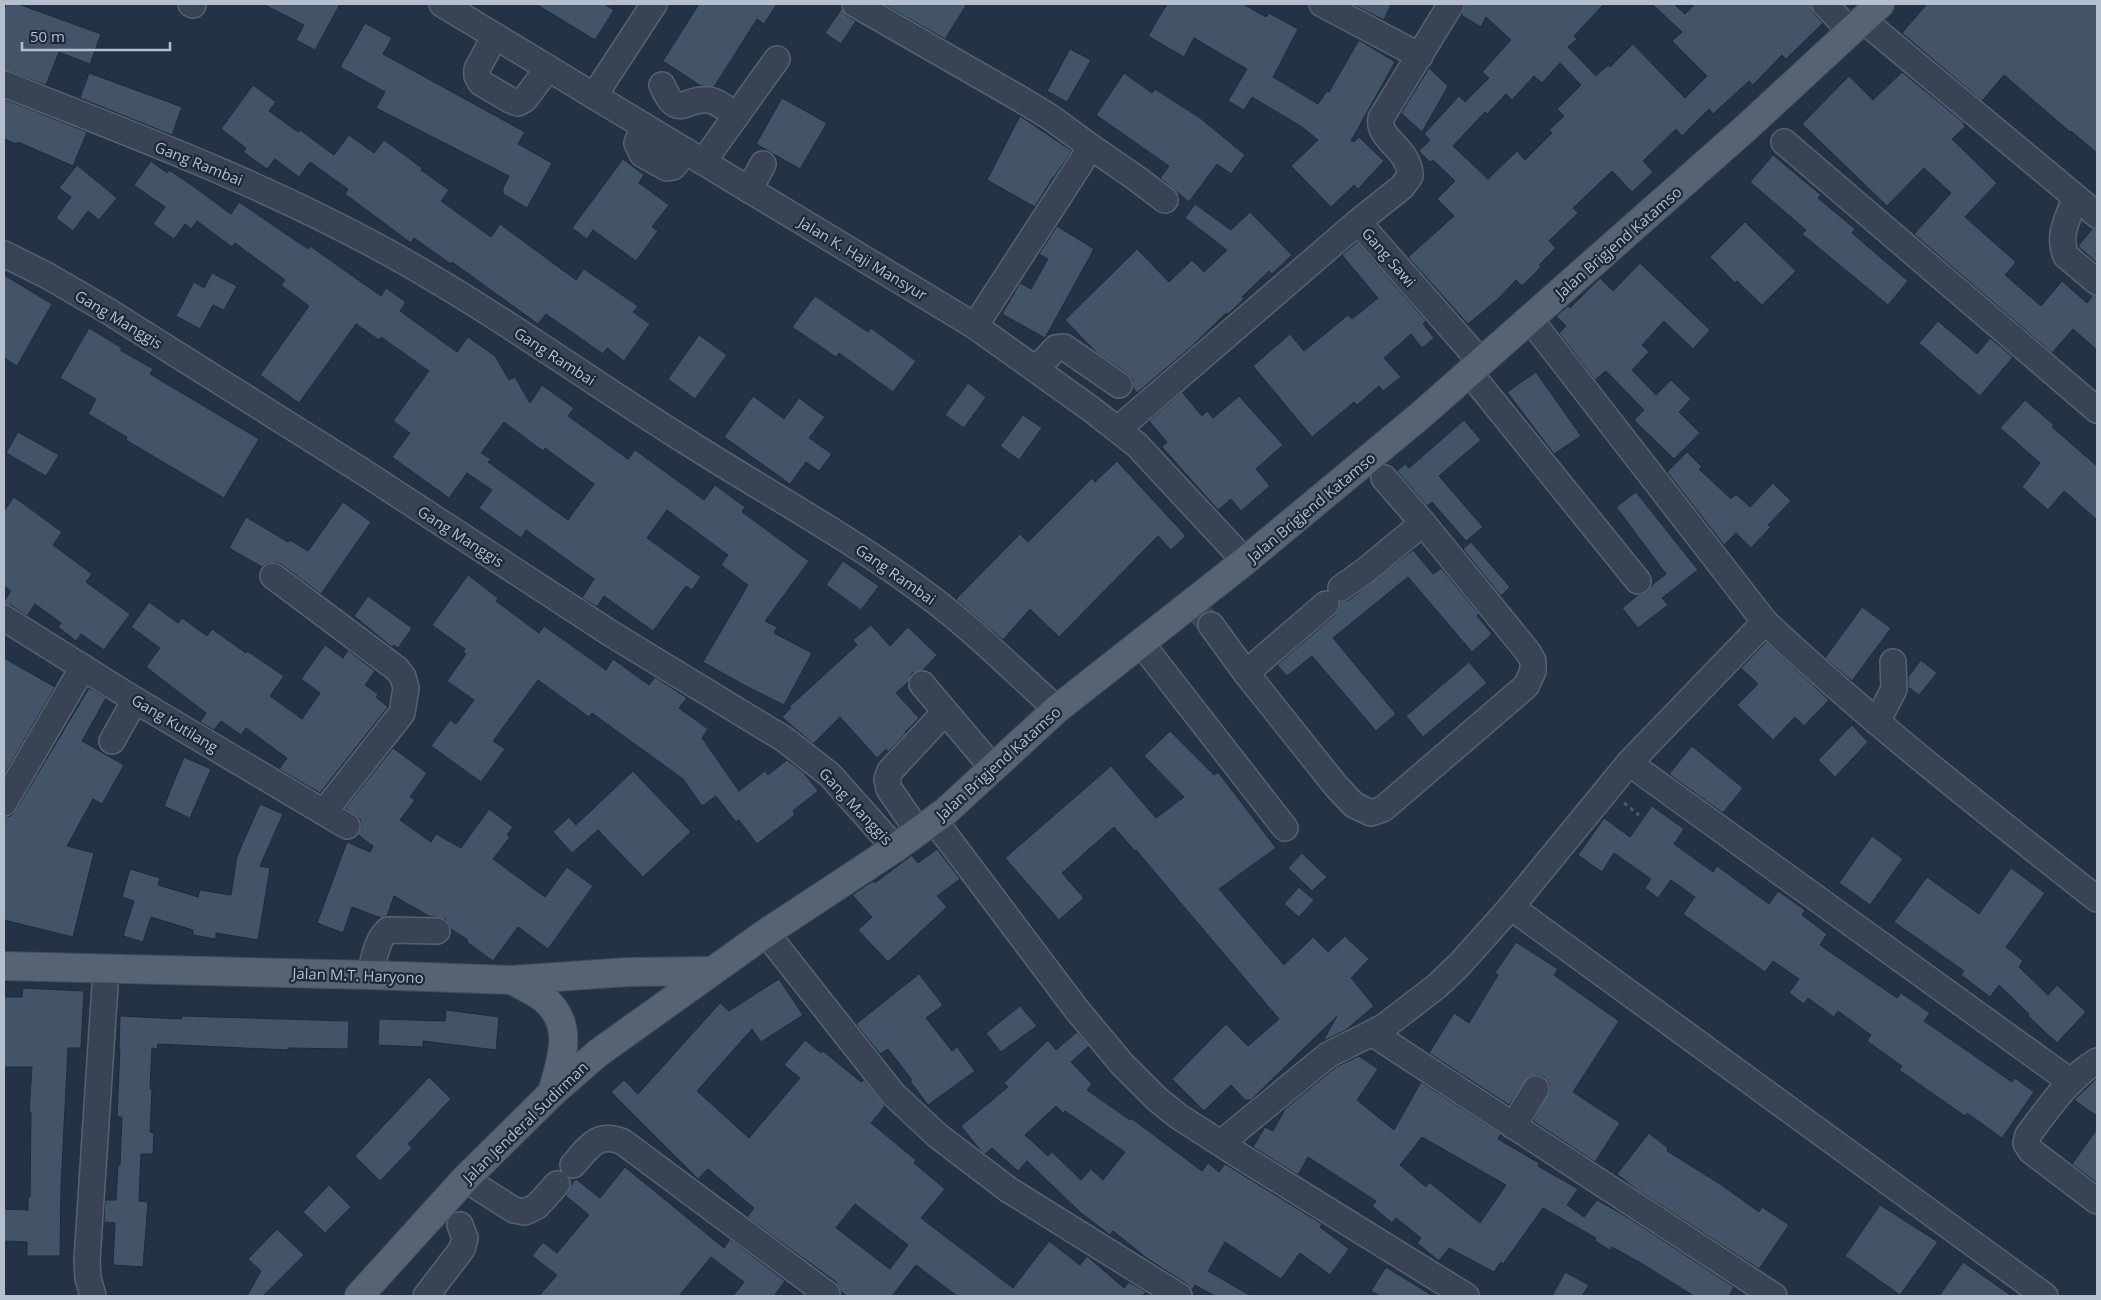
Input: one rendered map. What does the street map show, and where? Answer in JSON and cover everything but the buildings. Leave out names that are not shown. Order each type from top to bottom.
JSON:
[{"type":"main road","name":"Jalan Brigjend Katamso","points":[[712,971],[926,826],[1057,709],[1141,643],[1201,614],[1245,562],[1374,469],[1475,367],[1530,318],[1773,131],[1864,18]]},
{"type":"main road","name":"Jalan M.T. Haryono","points":[[4,966],[512,980],[628,972],[712,971]]},
{"type":"main road","name":"Jalan Jenderal Sudirman","points":[[359,1296],[450,1215],[465,1179],[552,1093],[598,1053],[712,971]]},
{"type":"main road","points":[[512,980],[543,999],[556,1015],[562,1029],[565,1041],[564,1053],[552,1093]]},
{"type":"street","name":"Jalan K. Haji Mansyur","points":[[442,4],[975,326],[1118,429],[1156,464],[1245,562]]},
{"type":"street","points":[[594,96],[654,4]]},
{"type":"street","points":[[854,4],[1042,112],[1165,200]]},
{"type":"street","points":[[1322,4],[1420,56]]},
{"type":"street","name":"Gang Sawi","points":[[1452,4],[1385,110],[1380,124],[1385,134],[1407,160],[1410,176],[1402,187],[1358,222],[1475,367],[1638,582]]},
{"type":"street","points":[[1825,4],[1864,18],[2075,199],[2097,215]]},
{"type":"street","points":[[495,36],[477,69],[477,76],[481,83],[510,100],[518,102],[525,99],[548,68]]},
{"type":"street","points":[[694,157],[736,116],[777,59]]},
{"type":"street","name":"Gang Rambai","points":[[4,84],[255,186],[320,216],[437,280],[692,445],[845,538],[895,572],[931,598],[1057,709]]},
{"type":"street","points":[[662,84],[667,97],[673,103],[682,106],[702,100],[710,100],[736,116]]},
{"type":"street","points":[[1773,131],[2097,410]]},
{"type":"street","points":[[975,326],[1091,148]]},
{"type":"street","points":[[749,190],[763,164]]},
{"type":"street","points":[[2075,199],[2065,226],[2062,244],[2066,256],[2097,282]]},
{"type":"street","points":[[1118,429],[1358,222]]},
{"type":"street","name":"Gang Manggis","points":[[4,254],[48,276],[149,336],[610,633],[784,739],[830,775],[895,848]]},
{"type":"street","points":[[1530,318],[1765,622],[1877,722],[1974,802],[2097,899]]},
{"type":"street","points":[[1036,369],[1056,348],[1064,347],[1119,385]]},
{"type":"street","points":[[1201,614],[1336,786],[1361,810],[1372,813],[1383,809],[1526,686],[1533,671],[1533,661],[1517,636],[1423,523],[1374,469]]},
{"type":"street","points":[[1246,673],[1333,596],[1423,523]]},
{"type":"street","points":[[273,576],[397,669],[404,677],[406,688],[402,712],[324,812]]},
{"type":"street","name":"Gang Kutilang","points":[[4,618],[136,700],[347,826]]},
{"type":"street","points":[[1221,1143],[1324,1058],[1385,1026],[1437,986],[1480,943],[1630,763],[1765,622]]},
{"type":"street","points":[[1141,643],[1285,828]]},
{"type":"street","points":[[1877,722],[1894,689],[1893,662]]},
{"type":"street","points":[[4,803],[82,667]]},
{"type":"street","points":[[922,684],[993,768]]},
{"type":"street","points":[[112,740],[136,700]]},
{"type":"street","points":[[945,712],[890,771],[886,779],[889,789],[926,826],[1122,1064],[1157,1099],[1178,1116],[1466,1296]]},
{"type":"street","points":[[1630,763],[2071,1082]]},
{"type":"street","points":[[1511,907],[2045,1296]]},
{"type":"street","points":[[370,975],[378,943],[382,934],[388,930],[437,932]]},
{"type":"street","points":[[766,933],[893,1094],[938,1136],[968,1161],[1009,1190],[1179,1296]]},
{"type":"street","points":[[93,1296],[88,1278],[87,1260],[106,970]]},
{"type":"street","points":[[1372,1033],[1774,1296]]},
{"type":"street","points":[[2097,1061],[2085,1068],[2071,1082],[2028,1135],[2026,1143],[2031,1151],[2097,1201]]},
{"type":"street","points":[[1513,1126],[1536,1089]]},
{"type":"street","points":[[573,1165],[594,1142],[612,1137],[622,1142],[827,1294]]},
{"type":"street","points":[[465,1179],[514,1210],[526,1212],[537,1206],[557,1184]]},
{"type":"street","points":[[426,1296],[462,1248],[465,1238],[450,1215]]},
{"type":"tunnel","points":[[1200,614],[1211,625]]}]
